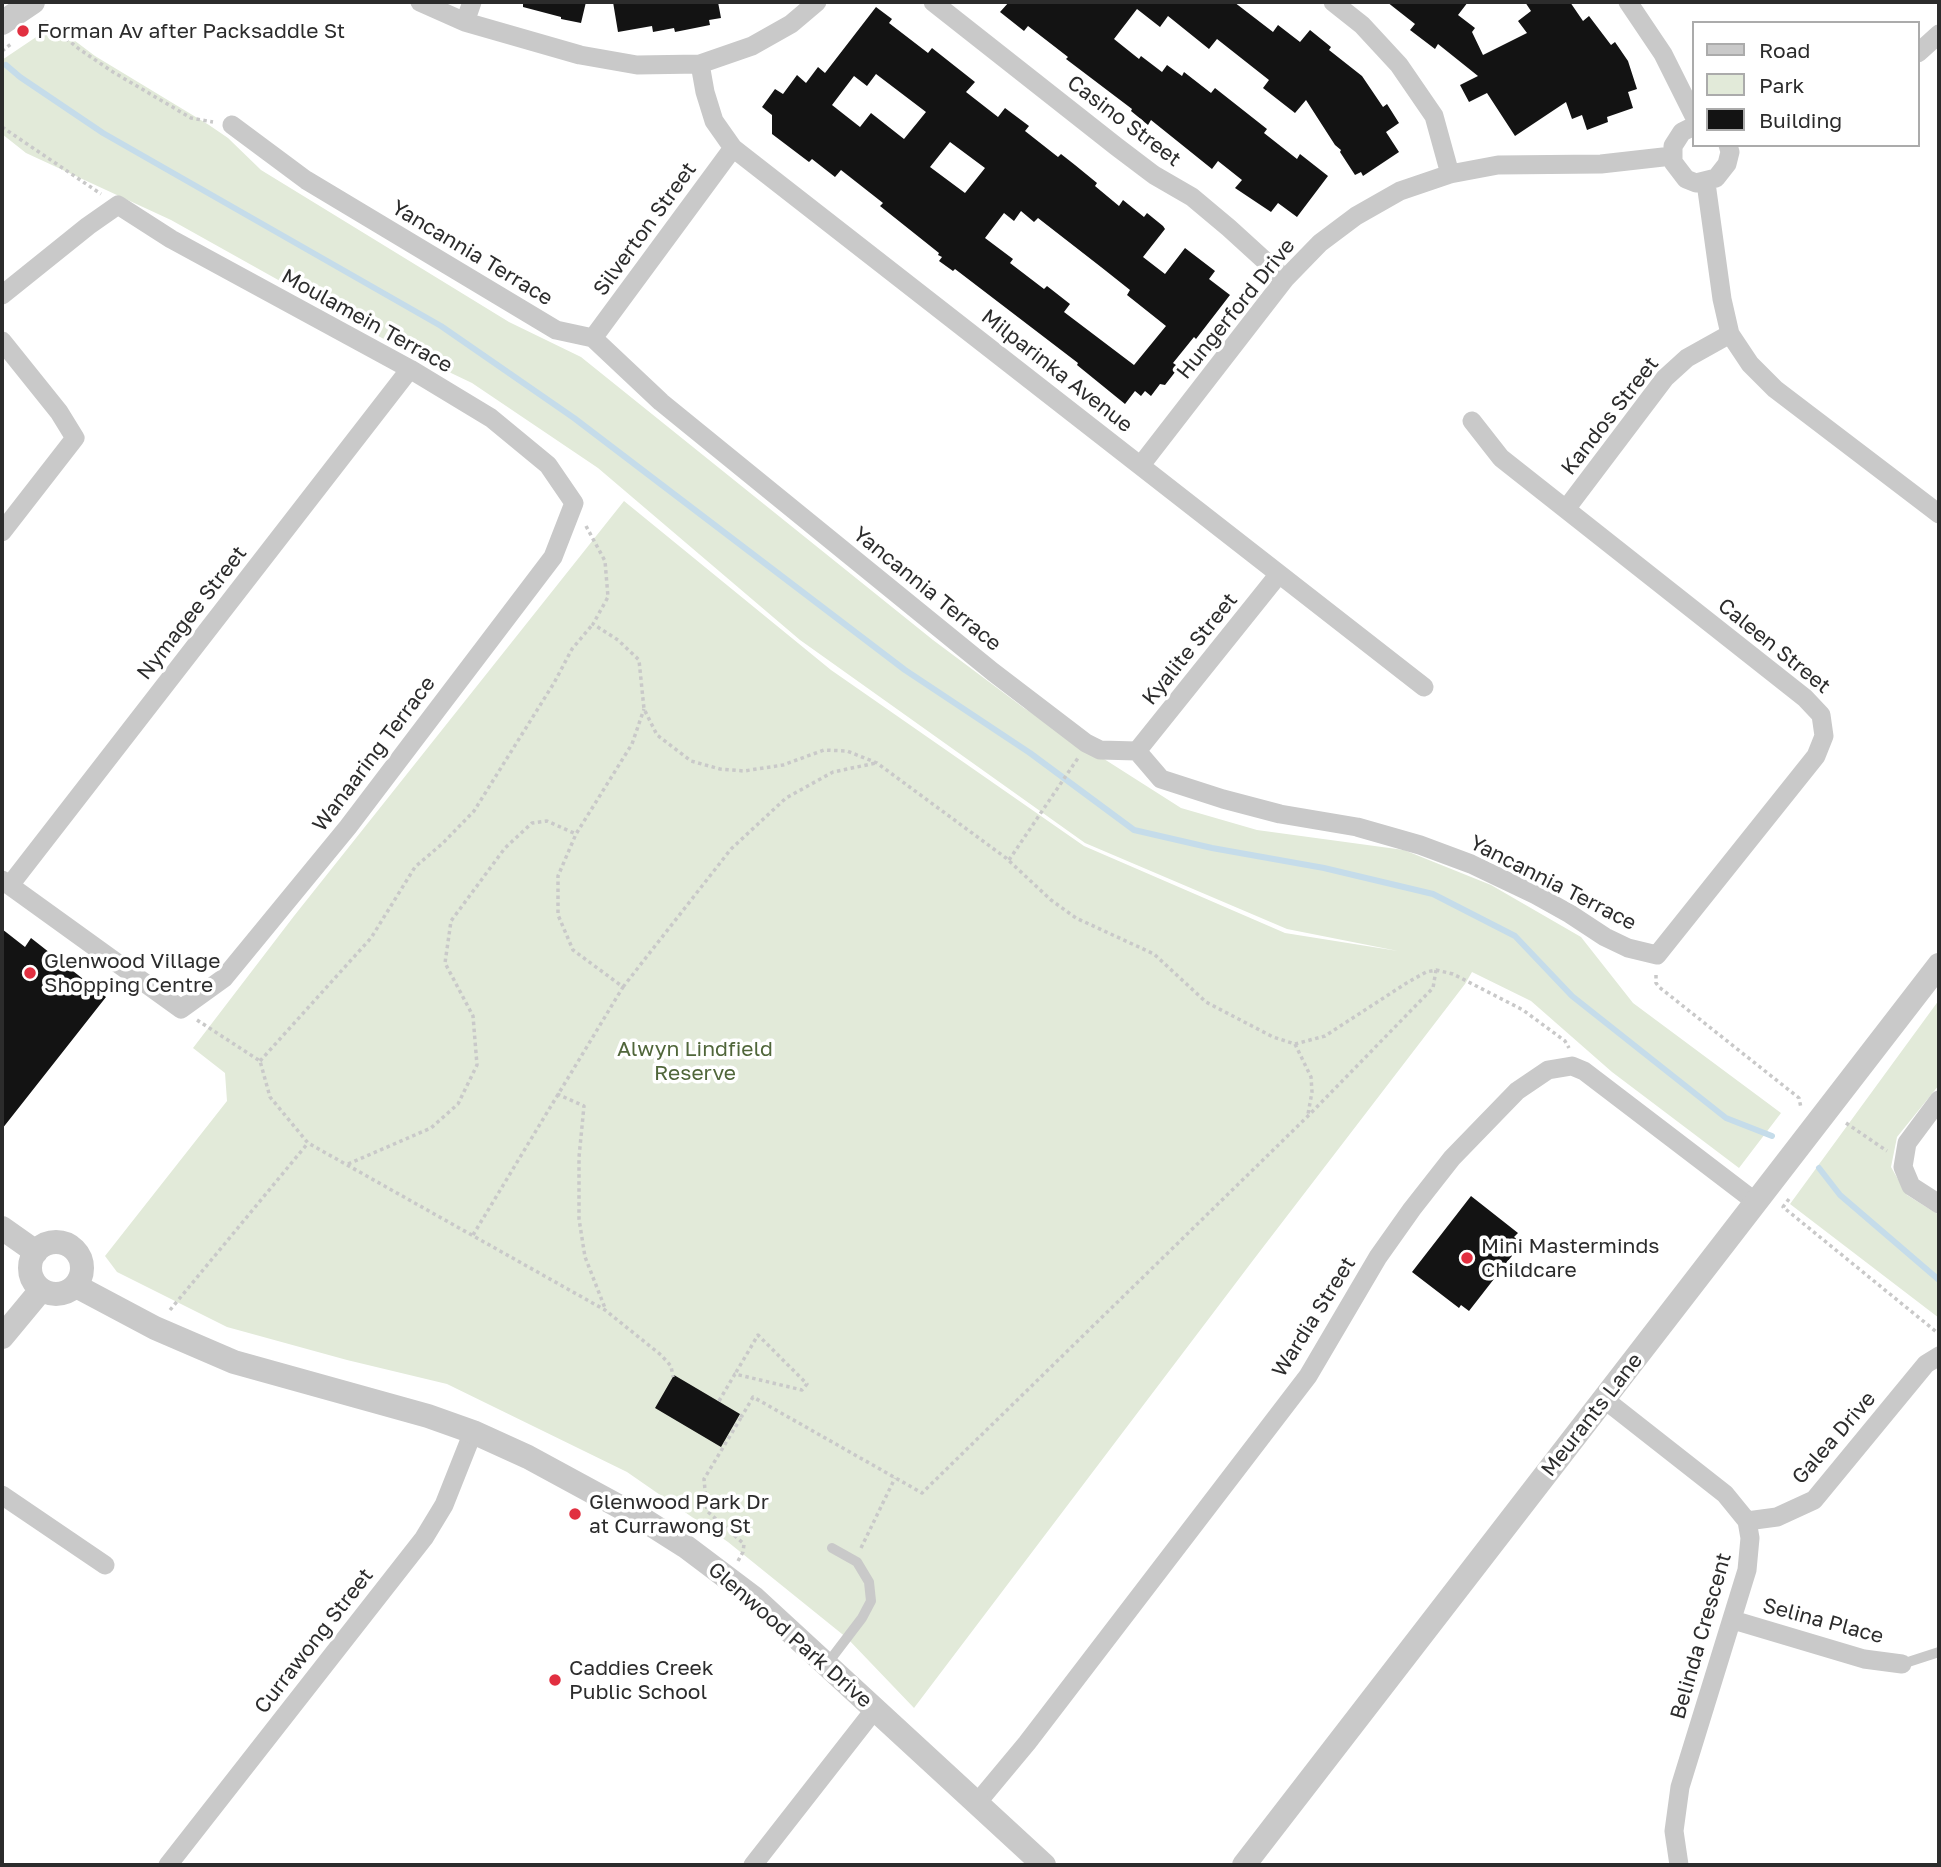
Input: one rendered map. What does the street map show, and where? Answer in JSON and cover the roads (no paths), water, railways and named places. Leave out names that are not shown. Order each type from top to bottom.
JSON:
[{"type":"street","points":[[420,2],[465,22],[580,55],[637,65],[700,64],[752,46],[791,24],[817,2]]},
{"type":"street","points":[[465,22],[472,2]]},
{"type":"street","name":"Casino Street","points":[[933,2],[1126,154],[1154,175],[1192,197],[1285,279]]},
{"type":"street","points":[[1333,2],[1363,24],[1399,65],[1434,116],[1450,174]]},
{"type":"street","points":[[1628,2],[1663,54],[1692,112]]},
{"type":"street","points":[[2,23],[39,12]]},
{"type":"street","points":[[1920,51],[1939,34]]},
{"type":"street","name":"Milparinka Avenue","points":[[700,64],[705,92],[715,121],[733,148],[1424,687]]},
{"type":"street","name":"Yancannia Terrace","points":[[232,125],[306,180],[544,323],[556,330],[593,338],[661,402],[993,672],[1086,743],[1100,750],[1137,751],[1161,779],[1223,799],[1280,814],[1357,827],[1420,845],[1471,864],[1559,908],[1628,948],[1657,955]]},
{"type":"street","points":[[1692,127],[1682,132],[1675,140],[1672,156],[1679,174],[1686,179],[1706,183],[1723,173],[1735,147]]},
{"type":"street","name":"Silverton Street","points":[[593,338],[733,148]]},
{"type":"street","name":"Hungerford Drive","points":[[1141,465],[1285,279],[1320,243],[1356,216],[1400,191],[1450,174],[1498,165],[1601,164],[1672,156]]},
{"type":"street","points":[[1706,183],[1722,299],[1731,334],[1750,364],[1776,389],[1939,514]]},
{"type":"street","name":"Moulamein Terrace","points":[[2,295],[118,205],[171,239],[410,369],[491,418],[548,465],[574,503]]},
{"type":"street","name":"Kandos Street","points":[[1566,509],[1665,378],[1687,358],[1731,334]]},
{"type":"street","points":[[2,341],[59,412],[75,438],[2,532]]},
{"type":"street","name":"Nymagee Street","points":[[6,882],[410,369]]},
{"type":"street","name":"Caleen Street","points":[[1472,421],[1501,458],[1805,698],[1821,715],[1824,736],[1816,756],[1657,955]]},
{"type":"street","name":"Wanaaring Terrace","points":[[6,882],[181,1009],[224,978],[348,827],[553,556],[574,503]]},
{"type":"street","name":"Kyalite Street","points":[[1137,751],[1279,575]]},
{"type":"street","name":"Meurants Lane","points":[[1244,1865],[1939,965]]},
{"type":"street","name":"Wardia Street","points":[[977,1803],[1027,1743],[1308,1376],[1378,1257],[1452,1158],[1517,1091],[1548,1070],[1572,1066],[1584,1071],[1757,1203]]},
{"type":"street","points":[[1939,1100],[1907,1143],[1903,1167],[1911,1186],[1939,1204]]},
{"type":"street","points":[[2,1228],[36,1252]]},
{"type":"street","points":[[50,1242],[68,1244],[75,1249],[82,1263],[76,1286],[63,1294],[41,1290],[35,1284],[30,1268],[36,1252],[50,1242]]},
{"type":"street","name":"Glenwood Park Drive","points":[[76,1286],[155,1328],[234,1362],[428,1416],[473,1432],[590,1489],[684,1546],[754,1598],[1044,1865]]},
{"type":"street","points":[[2,1337],[41,1290]]},
{"type":"street","name":"Galea Drive","points":[[1747,1521],[1777,1517],[1814,1500],[1926,1364],[1939,1356]]},
{"type":"street","points":[[1604,1399],[1725,1494],[1747,1521]]},
{"type":"street","name":"Currawong Street","points":[[168,1865],[424,1538],[444,1505],[473,1432]]},
{"type":"street","points":[[2,1495],[106,1565]]},
{"type":"street","name":"Belinda Crescent","points":[[1679,1865],[1674,1831],[1680,1787],[1733,1620],[1749,1553],[1747,1521]]},
{"type":"street","name":"Selina Place","points":[[1733,1620],[1864,1659],[1902,1664]]},
{"type":"street","points":[[753,1865],[875,1709]]},
{"type":"lane","points":[[827,1665],[862,1618],[871,1601],[869,1583],[857,1563],[832,1548]]},
{"type":"lane","points":[[1902,1664],[1939,1652]]},
{"type":"waterway","points":[[6,65],[103,133],[441,326],[574,418],[905,670],[1030,753],[1134,830],[1212,848],[1324,868],[1433,894],[1515,936],[1572,996],[1726,1118],[1772,1136]]},
{"type":"waterway","points":[[1819,1168],[1840,1195],[1939,1280]]},
{"type":"place","name":"Forman Av after Packsaddle St","points":[[23,31]]},
{"type":"place","name":"Glenwood Village Shopping Centre","points":[[30,973]]},
{"type":"place","name":"Mini Masterminds Childcare","points":[[1467,1258]]},
{"type":"place","name":"Glenwood Park Dr at Currawong St","points":[[575,1514]]},
{"type":"place","name":"Caddies Creek Public School","points":[[555,1680]]},
{"type":"park label","name":"Alwyn Lindfield Reserve","points":[[695,1061]]}]
